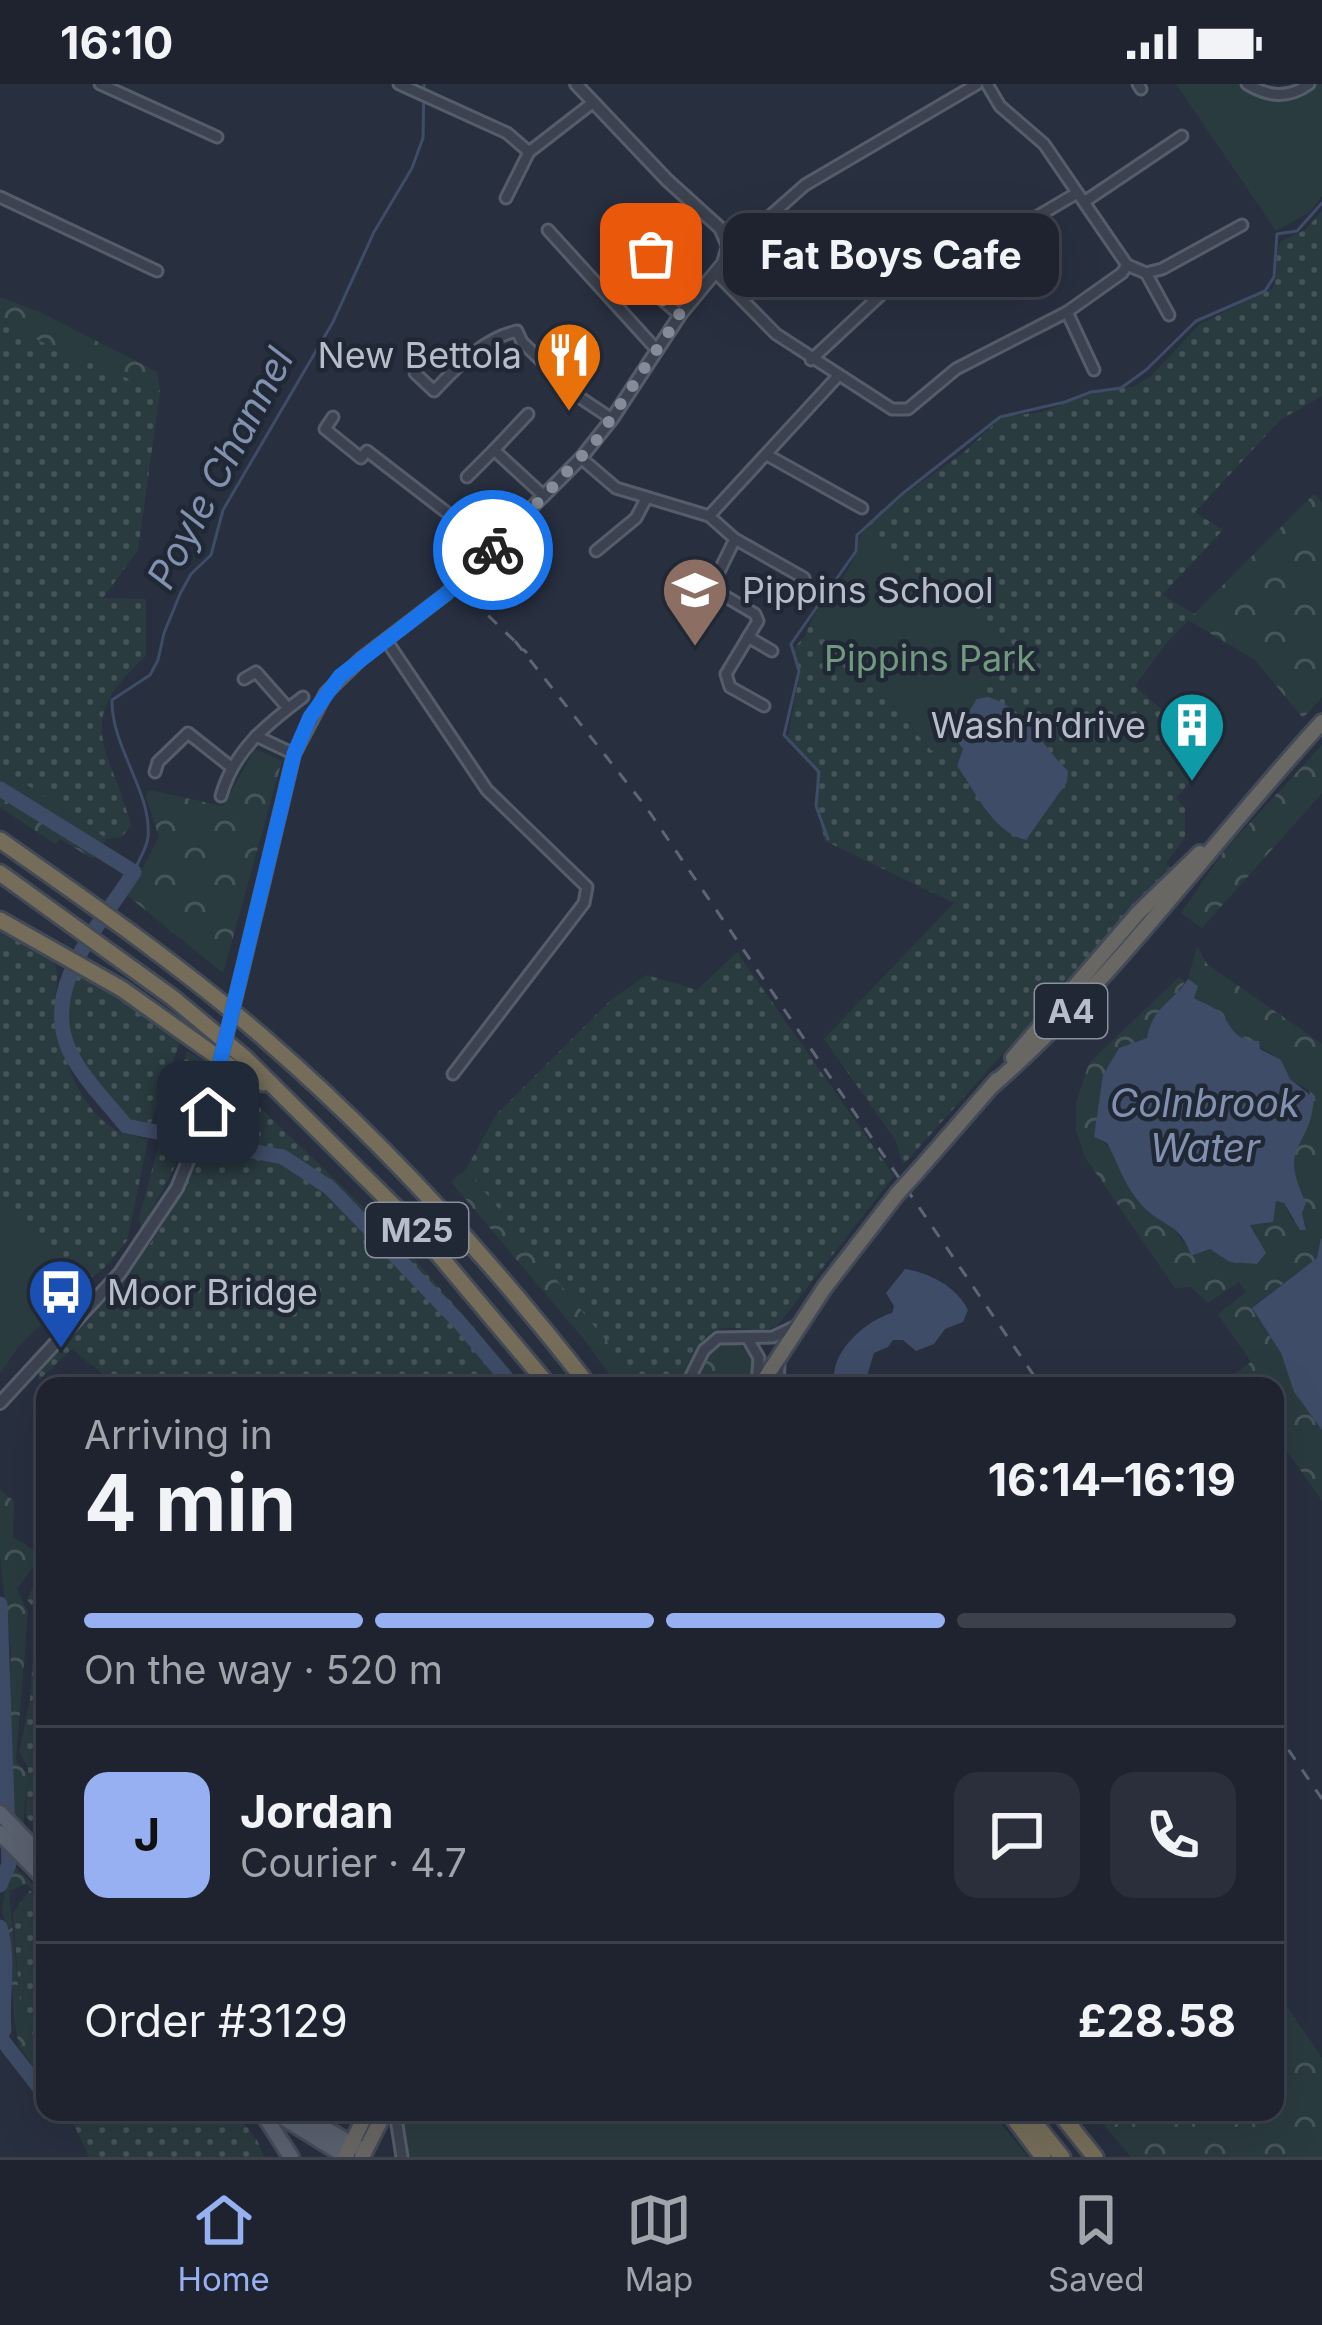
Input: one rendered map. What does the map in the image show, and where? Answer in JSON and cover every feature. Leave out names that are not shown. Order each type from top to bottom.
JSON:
[{"type":"highway","name":"A4","points":[[765,1377],[897,1195],[1030,1037],[1144,907],[1212,845],[1322,722]]},
{"type":"highway","name":"M25","points":[[0,840],[118,922],[264,1038],[393,1159],[505,1279],[582,1377]]},
{"type":"highway","name":"M25","points":[[0,873],[103,945],[245,1058],[418,1230],[542,1377]]},
{"type":"highway","name":"M25","points":[[0,920],[161,1014],[237,1071],[271,1086]]},
{"type":"highway","points":[[356,2154],[365,2121]]},
{"type":"highway","points":[[356,2154],[379,2121]]},
{"type":"highway","points":[[1016,2121],[1043,2157]]},
{"type":"highway","points":[[1033,2121],[1063,2157]]},
{"type":"highway","points":[[1066,2121],[1095,2157]]},
{"type":"main road","points":[[0,1813],[8,1835],[36,1868]]},
{"type":"main road","points":[[8,1835],[36,1854]]},
{"type":"main road","points":[[268,2121],[291,2157]]},
{"type":"main road","points":[[292,2121],[356,2154]]},
{"type":"main road","points":[[309,2121],[356,2154]]},
{"type":"street","points":[[100,84],[217,137]]},
{"type":"street","points":[[576,84],[667,180],[710,217],[728,246]]},
{"type":"street","points":[[0,1403],[120,1273],[176,1188],[208,1112],[294,754],[326,694],[340,676],[446,594],[580,458],[612,419],[680,315],[716,273],[728,246],[752,232],[805,185],[977,84]]},
{"type":"street","points":[[987,84],[1000,106],[1044,144],[1127,265],[1146,273],[1162,269],[1242,225]]},
{"type":"street","points":[[1247,84],[1268,96],[1296,93],[1309,84]]},
{"type":"street","points":[[403,86],[507,133],[529,152]]},
{"type":"street","points":[[506,198],[529,152],[591,104]]},
{"type":"street","points":[[812,360],[885,290],[982,249],[1182,136]]},
{"type":"street","points":[[0,197],[157,271]]},
{"type":"street","points":[[548,230],[656,349]]},
{"type":"street","points":[[634,238],[652,257],[636,281],[680,315]]},
{"type":"street","points":[[716,273],[776,334],[812,360],[892,409],[908,409],[956,369],[1067,312],[1127,265]]},
{"type":"street","points":[[1146,273],[1169,315]]},
{"type":"street","points":[[1067,312],[1094,370]]},
{"type":"street","points":[[434,392],[480,348],[498,335],[517,331],[522,342],[579,397],[612,419]]},
{"type":"street","points":[[415,373],[446,402]]},
{"type":"street","points":[[709,516],[838,376]]},
{"type":"street","points":[[466,477],[528,414]]},
{"type":"street","points":[[315,443],[333,417]]},
{"type":"street","points":[[325,429],[362,458],[374,451],[494,549]]},
{"type":"street","points":[[494,450],[544,496]]},
{"type":"street","points":[[767,455],[862,508]]},
{"type":"street","points":[[580,458],[616,488],[709,516],[735,539],[804,578]]},
{"type":"street","points":[[596,551],[636,518],[646,499]]},
{"type":"street","points":[[735,539],[710,588],[755,614],[758,621],[726,674],[727,682],[764,706]]},
{"type":"street","points":[[748,637],[772,651]]},
{"type":"street","points":[[386,640],[487,790],[587,887],[584,903],[453,1074]]},
{"type":"street","points":[[244,679],[256,673],[288,709]]},
{"type":"street","points":[[220,796],[231,767],[256,736],[303,698]]},
{"type":"street","points":[[155,772],[158,762],[188,733],[231,767]]},
{"type":"street","points":[[256,736],[294,754]]},
{"type":"street","points":[[691,1377],[704,1351],[718,1338],[777,1336],[800,1323]]},
{"type":"street","points":[[748,1339],[759,1358],[759,1377]]},
{"type":"street","points":[[779,1377],[781,1353]]},
{"type":"street","points":[[396,2121],[402,2157]]},
{"type":"green space","points":[[1176,84],[1243,84],[1269,100],[1297,96],[1322,84],[1322,196],[1310,212],[1276,231]]},
{"type":"green space","points":[[1322,211],[1322,396],[1280,420],[1195,512],[1223,530],[1162,595],[1195,614],[1135,686],[1213,755],[1176,798],[1185,808],[1185,838],[1166,863],[1170,867],[903,1165],[896,1141],[824,1039],[954,903],[825,841],[817,809],[816,770],[787,741],[800,672],[793,649],[814,615],[931,750],[1015,647],[861,535],[878,513],[962,454],[1002,417],[1041,412],[1095,393],[1135,386],[1151,376],[1200,324],[1272,289],[1281,241],[1305,230]]},
{"type":"green space","points":[[0,297],[42,313],[157,372],[160,392],[0,324]]},
{"type":"green space","points":[[0,324],[160,392],[138,550],[103,598],[146,599],[146,656],[123,679],[103,717],[106,753],[131,825],[122,837],[107,839],[0,767]]},
{"type":"green space","points":[[1314,494],[1322,502],[1322,697],[1303,718],[1255,660],[1188,620]]},
{"type":"green space","name":"Pippins Park","points":[[861,535],[1015,647],[932,751],[814,615],[825,598],[807,587],[811,581],[833,593],[850,567]]},
{"type":"green space","points":[[1322,745],[1322,793],[1202,928],[1181,913],[1224,851]]},
{"type":"green space","points":[[255,749],[282,761],[223,973],[128,896],[159,837],[146,797],[149,790],[223,806]]},
{"type":"green space","points":[[0,767],[107,839],[93,859],[60,839],[55,844],[0,807]]},
{"type":"green space","points":[[0,929],[54,960],[61,1040],[71,1073],[88,1104],[111,1127],[148,1140],[127,1241],[78,1288],[0,1199]]},
{"type":"green space","points":[[1197,946],[1207,964],[1322,1044],[1322,1248],[1317,1258],[1253,1311],[1281,1353],[1294,1392],[1322,1430],[1322,1501],[1284,1447],[1284,1377],[1234,1374],[1251,1362],[1218,1314],[1246,1292],[1239,1282],[1208,1303],[1191,1287],[1175,1288],[1085,1157],[1076,1130],[1076,1103],[1089,1063],[1179,977],[1185,982],[1158,1013],[1147,1038],[1119,1048],[1103,1075],[1095,1138],[1113,1153],[1145,1205],[1172,1222],[1190,1254],[1215,1251],[1257,1235],[1250,1225],[1253,1221],[1266,1225],[1276,1201],[1284,1203],[1292,1220],[1307,1228],[1292,1167],[1311,1113],[1309,1090],[1290,1079],[1272,1054],[1231,1031],[1212,1007],[1194,998],[1188,979]]},
{"type":"green space","points":[[737,952],[894,1176],[778,1325],[711,1333],[699,1345],[683,1377],[635,1377],[466,1169],[496,1115],[611,1000],[647,975],[697,990]]},
{"type":"green space","points":[[77,973],[180,1042],[151,1123],[129,1120],[77,1054],[69,1018]]},
{"type":"green space","points":[[187,1051],[208,1063],[193,1122],[167,1117]]},
{"type":"green space","points":[[224,1073],[400,1242],[516,1377],[107,1377],[72,1349],[39,1377],[39,1370],[104,1303],[156,1236],[177,1201],[211,1120]]},
{"type":"green space","points":[[160,1140],[186,1146],[142,1228],[139,1218]]},
{"type":"green space","points":[[466,1169],[635,1377],[611,1377],[451,1182]]},
{"type":"green space","points":[[0,1199],[78,1288],[18,1347],[0,1374]]},
{"type":"green space","points":[[724,1344],[739,1344],[757,1361],[749,1377],[697,1377],[710,1353]]},
{"type":"green space","points":[[0,1490],[14,1501],[13,1537],[36,1551],[36,1563],[17,1589],[28,1612],[16,1761],[28,1774],[23,1826],[6,1807],[11,1652],[0,1557]]},
{"type":"green space","points":[[36,1579],[36,1610],[27,1600]]},
{"type":"green space","points":[[36,1610],[36,1826],[26,1817],[28,1767],[19,1752],[30,1700]]},
{"type":"green space","points":[[13,1865],[36,1887],[36,1893],[26,1884],[9,1891],[20,2004],[36,2043],[36,2071],[19,2046],[14,2018],[9,1933],[2,1912],[6,1879]]},
{"type":"green space","points":[[30,1890],[36,1896],[36,2043],[20,2004],[13,1913]]},
{"type":"green space","points":[[1284,2002],[1322,2058],[1322,2157],[1131,2157],[1101,2121],[1284,2121]]},
{"type":"green space","points":[[72,2121],[242,2121],[264,2157],[89,2157]]},
{"type":"green space","points":[[402,2121],[999,2121],[1028,2157],[409,2157],[402,2140]]},
{"type":"water","points":[[988,697],[1023,719],[1068,771],[1067,782],[1026,840],[994,819],[957,766],[963,749],[956,740],[960,725],[977,699]]},
{"type":"water","name":"Colnbrook Water","points":[[1188,979],[1198,986],[1194,998],[1219,1012],[1241,1037],[1259,1041],[1260,1049],[1281,1060],[1290,1079],[1314,1098],[1294,1168],[1306,1203],[1302,1213],[1306,1230],[1300,1230],[1284,1203],[1276,1201],[1273,1222],[1250,1225],[1266,1253],[1257,1264],[1230,1262],[1210,1249],[1191,1256],[1175,1230],[1134,1196],[1107,1143],[1094,1137],[1103,1075],[1119,1048],[1147,1038],[1158,1011]]},
{"type":"water","points":[[1321,1238],[1322,1430],[1294,1392],[1281,1353],[1252,1308],[1317,1258]]},
{"type":"water","points":[[905,1269],[950,1288],[968,1310],[963,1322],[945,1329],[934,1344],[916,1351],[903,1340],[893,1340],[874,1353],[867,1377],[834,1377],[850,1341],[870,1323],[892,1313],[894,1306],[886,1293]]},
{"type":"waterway","name":"Poyle Channel","points":[[134,872],[147,841],[148,820],[118,735],[112,700],[150,675],[180,594],[191,574],[211,555],[223,510],[333,322],[374,232],[412,168],[423,138],[424,84]]},
{"type":"waterway","points":[[828,839],[816,806],[819,772],[784,735],[799,671],[791,644],[856,551],[857,535],[1000,417],[1121,388],[1196,321],[1265,291],[1274,277],[1277,234],[1297,231],[1322,203]]},
{"type":"waterway","points":[[0,789],[134,872],[79,956],[62,1002],[69,1050],[126,1126],[283,1157],[330,1188],[505,1377]]},
{"type":"waterway","points":[[0,1604],[9,1864],[0,1885]]},
{"type":"waterway","points":[[0,1927],[5,1965],[0,2036]]},
{"type":"waterway","points":[[0,2037],[36,2083]]},
{"type":"railway","points":[[471,599],[527,653]]},
{"type":"railway","points":[[515,641],[646,807],[1035,1377]]},
{"type":"railway","points":[[1284,1743],[1322,1799]]},
{"type":"way so far","points":[[493,550],[596,441],[680,315],[638,279],[651,254]]},
{"type":"place","name":"Fat Boys Cafe","points":[[651,254]]},
{"type":"place","name":"New Bettola","points":[[569,414]]},
{"type":"place","name":"Pippins School","points":[[695,649]]},
{"type":"place","name":"Wash’n’drive","points":[[1192,784]]},
{"type":"place","name":"Moor Bridge","points":[[61,1351]]},
{"type":"route","points":[[208,1112],[294,754],[310,717],[340,676],[446,594],[493,550]]}]
